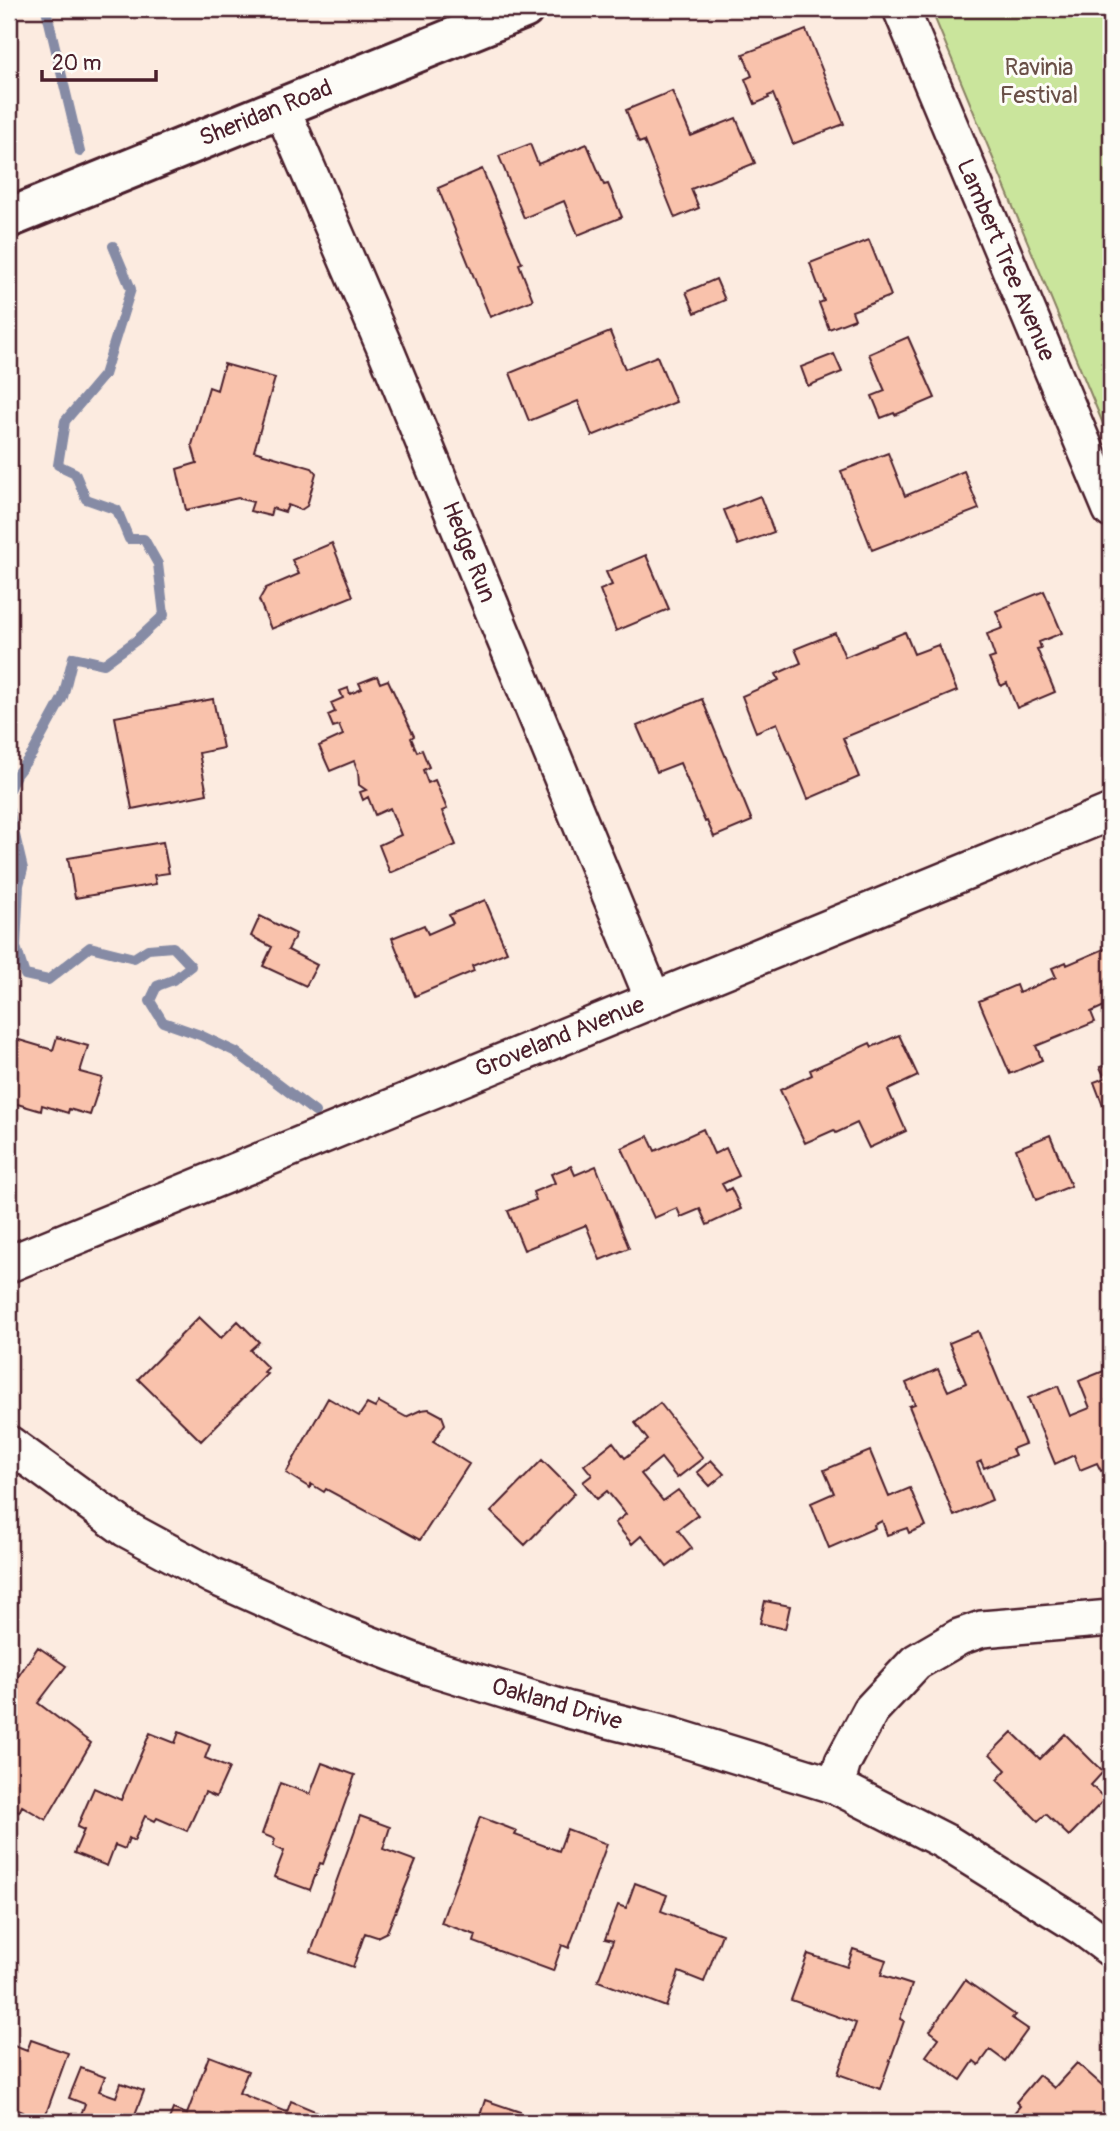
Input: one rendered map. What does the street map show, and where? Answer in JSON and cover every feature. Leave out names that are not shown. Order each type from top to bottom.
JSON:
[{"type":"street","name":"Sheridan Road","points":[[9,218],[524,9]]},
{"type":"street","name":"Lambert Tree Avenue","points":[[901,9],[1111,510]]},
{"type":"street","name":"Hedge Run","points":[[281,107],[387,353],[653,999]]},
{"type":"street","name":"Groveland Avenue","points":[[9,1264],[1111,812]]},
{"type":"street","name":"Oakland Drive","points":[[9,1444],[126,1529],[213,1576],[338,1632],[429,1667],[569,1710],[673,1736],[836,1786],[944,1841],[1083,1928],[1111,1949]]},
{"type":"street","points":[[836,1786],[843,1762],[871,1710],[916,1662],[959,1637],[982,1629],[1111,1618]]},
{"type":"green space","name":"Ravinia Festival","points":[[931,9],[1111,9],[1111,443]]},
{"type":"building","points":[[806,30],[844,124],[793,144],[773,94],[755,104],[745,79],[752,76],[743,54]]},
{"type":"building","points":[[672,91],[691,136],[736,118],[755,163],[691,189],[699,208],[675,218],[644,141],[639,143],[626,110]]},
{"type":"building","points":[[530,144],[538,164],[587,144],[604,185],[608,184],[622,217],[578,235],[564,201],[524,218],[499,156]]},
{"type":"building","points":[[482,169],[522,263],[519,264],[533,300],[490,317],[438,188]]},
{"type":"building","points":[[869,240],[891,296],[852,311],[855,319],[829,329],[819,303],[824,301],[810,263]]},
{"type":"building","points":[[716,279],[725,300],[695,313],[686,292]]},
{"type":"building","points":[[610,332],[625,369],[657,356],[676,402],[592,436],[578,401],[529,421],[510,373]]},
{"type":"building","points":[[908,337],[935,398],[881,418],[872,396],[885,391],[869,354]]},
{"type":"building","points":[[834,354],[842,372],[808,386],[801,367]]},
{"type":"building","points":[[224,364],[275,378],[254,451],[312,468],[316,473],[307,506],[301,510],[288,505],[285,512],[272,508],[270,516],[250,511],[253,502],[238,498],[186,510],[177,469],[197,463],[192,445],[209,387],[217,390]]},
{"type":"building","points":[[888,453],[905,496],[964,471],[979,509],[872,550],[841,471]]},
{"type":"building","points":[[760,496],[774,532],[738,545],[724,510]]},
{"type":"building","points":[[332,543],[353,596],[271,629],[259,600],[266,588],[299,574],[292,560]]},
{"type":"building","points":[[646,555],[669,609],[616,631],[600,590],[612,585],[606,572]]},
{"type":"building","points":[[1044,591],[1062,633],[1039,642],[1041,648],[1037,649],[1055,692],[1017,708],[1007,683],[1001,686],[989,659],[995,657],[987,634],[1003,628],[996,611]]},
{"type":"building","points":[[905,632],[914,654],[938,645],[957,691],[843,738],[859,777],[808,799],[777,723],[756,732],[742,696],[779,680],[776,674],[801,663],[795,649],[835,633],[845,657]]},
{"type":"building","points":[[377,676],[380,683],[388,680],[414,736],[411,738],[417,752],[422,750],[429,767],[423,770],[428,783],[435,780],[447,809],[442,811],[456,845],[390,873],[379,845],[401,835],[390,808],[375,815],[368,797],[363,800],[360,792],[366,790],[359,785],[354,761],[330,771],[319,746],[343,735],[339,725],[333,727],[328,715],[335,712],[331,703],[343,698],[340,691],[348,688],[350,694],[362,689],[359,683]]},
{"type":"building","points":[[213,699],[223,748],[199,753],[207,794],[132,809],[115,717]]},
{"type":"building","points":[[702,699],[752,821],[714,837],[680,763],[657,772],[637,726]]},
{"type":"building","points":[[163,842],[169,873],[154,875],[156,884],[75,898],[68,858]]},
{"type":"building","points":[[485,900],[507,952],[472,966],[474,971],[415,996],[392,938],[424,925],[428,934],[453,923],[449,915]]},
{"type":"building","points":[[260,916],[296,934],[288,950],[317,965],[306,986],[263,966],[272,947],[251,936]]},
{"type":"building","points":[[1111,946],[1111,1003],[1091,1012],[1095,1022],[1036,1046],[1042,1060],[1010,1074],[979,1001],[1016,985],[1019,993],[1056,977],[1052,968],[1066,962],[1067,965]]},
{"type":"building","points":[[899,1035],[918,1076],[888,1090],[906,1131],[869,1148],[857,1123],[805,1143],[780,1090],[812,1075],[810,1070],[870,1043],[872,1047]]},
{"type":"building","points":[[9,1037],[53,1050],[57,1037],[88,1046],[80,1072],[102,1078],[90,1115],[69,1109],[68,1113],[42,1105],[41,1111],[14,1103],[16,1098],[9,1095]]},
{"type":"building","points":[[1111,1063],[1111,1127],[1094,1082],[1105,1078],[1100,1067]]},
{"type":"building","points":[[703,1129],[714,1154],[726,1148],[739,1176],[722,1184],[726,1191],[731,1188],[741,1209],[707,1225],[700,1209],[681,1217],[677,1208],[654,1218],[622,1148],[648,1136],[655,1151]]},
{"type":"building","points":[[1050,1135],[1071,1186],[1036,1200],[1016,1149]]},
{"type":"building","points":[[571,1166],[575,1175],[596,1166],[629,1248],[600,1260],[586,1225],[524,1250],[508,1211],[536,1200],[533,1192],[555,1183],[551,1174]]},
{"type":"building","points":[[199,1317],[221,1338],[238,1321],[259,1342],[250,1350],[268,1368],[264,1372],[267,1374],[201,1441],[138,1379]]},
{"type":"building","points":[[978,1331],[1025,1444],[1012,1449],[1015,1455],[984,1468],[981,1461],[977,1463],[992,1500],[954,1516],[909,1406],[915,1404],[906,1383],[938,1369],[948,1391],[966,1383],[949,1343]]},
{"type":"building","points":[[1111,1368],[1111,1398],[1106,1400],[1111,1413],[1111,1467],[1101,1471],[1097,1463],[1080,1470],[1074,1455],[1055,1464],[1028,1398],[1058,1386],[1070,1416],[1090,1408],[1079,1381]]},
{"type":"building","points":[[328,1398],[359,1416],[367,1404],[375,1408],[379,1402],[406,1417],[429,1409],[442,1416],[445,1424],[433,1442],[469,1464],[420,1540],[326,1489],[324,1492],[311,1484],[310,1488],[286,1473]]},
{"type":"building","points":[[660,1403],[703,1458],[677,1478],[661,1458],[641,1474],[663,1501],[678,1490],[698,1515],[678,1530],[692,1548],[667,1567],[642,1535],[632,1544],[615,1523],[626,1514],[607,1491],[597,1499],[583,1482],[592,1475],[584,1465],[613,1442],[625,1458],[648,1440],[635,1423]]},
{"type":"building","points":[[870,1451],[889,1497],[910,1488],[926,1526],[909,1533],[907,1528],[887,1535],[882,1521],[874,1525],[875,1528],[829,1548],[811,1503],[834,1493],[824,1470]]},
{"type":"building","points":[[542,1460],[575,1493],[525,1545],[491,1512]]},
{"type":"building","points":[[711,1460],[724,1474],[710,1486],[697,1472]]},
{"type":"building","points":[[765,1601],[790,1606],[785,1629],[760,1623]]},
{"type":"building","points":[[38,1647],[66,1666],[38,1703],[91,1743],[46,1820],[22,1806],[19,1812],[9,1806],[9,1690]]},
{"type":"building","points":[[179,1732],[210,1745],[205,1758],[229,1768],[216,1797],[205,1792],[187,1831],[157,1818],[155,1821],[145,1816],[134,1841],[129,1838],[125,1849],[115,1845],[107,1866],[74,1853],[84,1830],[77,1827],[94,1788],[121,1800],[150,1733],[175,1743]]},
{"type":"building","points":[[1012,1732],[1040,1759],[1065,1734],[1103,1772],[1091,1785],[1105,1799],[1069,1836],[1046,1814],[1038,1821],[997,1780],[1006,1770],[990,1754]]},
{"type":"building","points":[[322,1763],[355,1775],[323,1864],[320,1863],[310,1890],[274,1877],[284,1851],[273,1846],[275,1839],[262,1834],[280,1783],[310,1794]]},
{"type":"building","points":[[360,1816],[390,1827],[383,1849],[416,1861],[387,1932],[377,1937],[365,1933],[353,1967],[311,1952]]},
{"type":"building","points":[[480,1817],[517,1831],[515,1835],[559,1851],[567,1829],[607,1844],[569,1948],[562,1945],[553,1971],[474,1942],[476,1935],[441,1923]]},
{"type":"building","points":[[635,1883],[667,1895],[661,1911],[722,1934],[704,1982],[679,1972],[666,2007],[598,1981],[613,1941],[605,1939],[618,1905],[626,1908]]},
{"type":"building","points":[[853,1949],[886,1960],[881,1975],[912,1985],[900,2019],[904,2021],[880,2089],[838,2074],[856,2023],[791,2000],[808,1954],[847,1967]]},
{"type":"building","points":[[965,1980],[1015,2015],[1012,2018],[1028,2029],[1005,2061],[990,2050],[979,2065],[974,2061],[961,2080],[926,2056],[939,2038],[930,2031]]},
{"type":"building","points":[[31,2040],[68,2053],[43,2122],[19,2122],[23,2112],[9,2106],[9,2044],[27,2051]]},
{"type":"building","points":[[209,2056],[248,2071],[239,2093],[287,2112],[291,2101],[327,2116],[325,2122],[168,2122],[173,2109],[187,2114]]},
{"type":"building","points":[[1077,2063],[1111,2093],[1111,2115],[1105,2122],[1006,2122],[1020,2106],[1016,2102],[1039,2075],[1054,2088]]},
{"type":"building","points":[[81,2068],[105,2077],[99,2091],[116,2097],[121,2083],[144,2091],[132,2122],[78,2122],[85,2104],[69,2098]]},
{"type":"building","points":[[485,2100],[520,2112],[517,2122],[478,2122]]},
{"type":"waterway","points":[[46,9],[80,152]]},
{"type":"waterway","points":[[9,790],[63,697],[73,657],[104,664],[138,639],[164,615],[158,564],[144,539],[129,539],[117,510],[86,499],[75,473],[58,465],[65,421],[104,375],[131,289],[113,246]]},
{"type":"waterway","points":[[9,810],[23,869],[19,885],[16,947],[25,975],[48,980],[90,947],[134,958],[148,949],[173,947],[191,966],[173,980],[157,986],[150,1001],[163,1022],[236,1052],[315,1112]]}]
